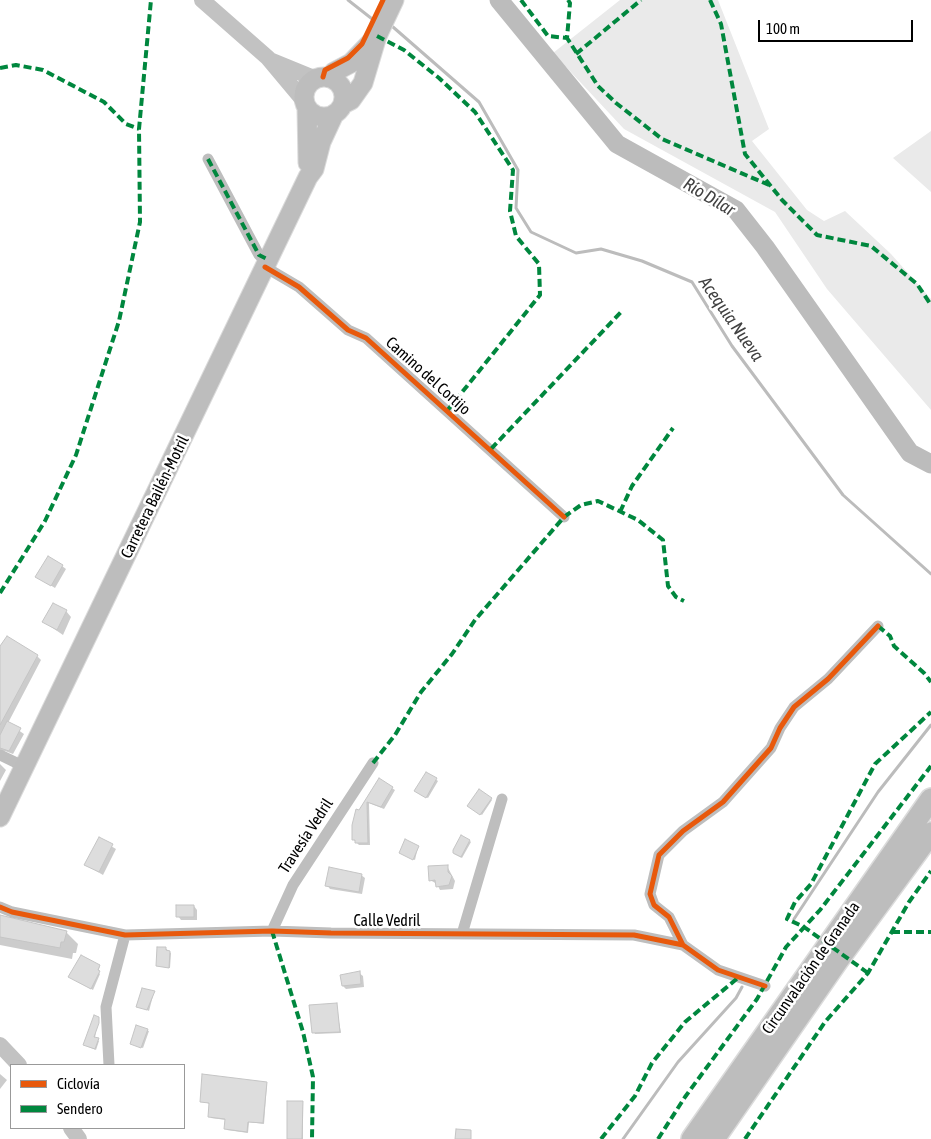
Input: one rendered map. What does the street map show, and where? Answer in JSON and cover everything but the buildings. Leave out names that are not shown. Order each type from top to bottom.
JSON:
[{"type":"highway","name":"Circunvalación de Granada","points":[[692,1139],[931,799]]},
{"type":"highway","name":"Circunvalación de Granada","points":[[714,1139],[838,960],[931,833]]},
{"type":"main road","points":[[378,34],[351,63],[306,89],[306,105],[319,117],[338,109],[351,100],[363,83],[378,34],[394,0]]},
{"type":"main road","points":[[322,79],[341,88],[344,95],[338,109]]},
{"type":"main road","name":"Carretera Bailén-Motril","points":[[306,105],[310,144],[308,177]]},
{"type":"main road","name":"Carretera Bailén-Motril","points":[[0,817],[308,177],[314,169],[321,142],[338,109]]},
{"type":"street","points":[[202,0],[268,58],[306,105]]},
{"type":"street","points":[[268,58],[322,79]]},
{"type":"street","name":"Camino del Cortijo","points":[[208,159],[259,255],[348,330],[366,338],[564,518]]},
{"type":"street","points":[[683,945],[669,917],[654,905],[650,894],[660,855],[683,831],[723,802],[771,748],[780,728],[794,707],[828,679],[878,626]]},
{"type":"street","points":[[0,755],[25,767]]},
{"type":"street","name":"Travesía Vedril","points":[[272,931],[293,884],[373,763]]},
{"type":"street","points":[[462,934],[502,799]]},
{"type":"street","name":"Calle Vedril","points":[[0,907],[12,912],[125,935],[272,931],[634,935],[683,945],[718,970],[765,986]]},
{"type":"street","points":[[108,1064],[106,1007],[125,935]]},
{"type":"street","points":[[0,1045],[18,1064]]},
{"type":"shaded area","points":[[620,0],[718,0],[769,129],[752,141],[807,210],[824,221],[845,211],[891,254],[931,299],[931,410],[827,289],[775,212],[624,129],[553,53]]},
{"type":"shaded area","points":[[931,131],[931,192],[893,158]]},
{"type":"waterway","name":"Acequia Nueva","points":[[348,0],[376,22]]},
{"type":"waterway","name":"Río Dílar","points":[[499,0],[617,144],[736,210],[765,247],[910,453],[931,464]]},
{"type":"waterway","name":"Acequia Nueva","points":[[389,26],[393,27],[479,102],[518,170],[516,208],[531,232],[576,253],[601,249],[642,261],[692,282],[732,346],[843,495],[931,574]]},
{"type":"waterway","points":[[794,919],[878,792],[931,725]]},
{"type":"waterway","points":[[623,1139],[678,1062],[736,998],[742,987]]},
{"type":"marked path","points":[[0,593],[45,521],[76,455],[119,321],[140,222],[139,129],[151,0]]},
{"type":"marked path","points":[[521,0],[548,36],[567,38]]},
{"type":"marked path","points":[[568,0],[570,3],[567,38],[598,86],[616,103],[662,139],[769,185]]},
{"type":"marked path","points":[[576,54],[641,0]]},
{"type":"marked path","points":[[710,0],[721,24],[745,154],[782,200],[817,235],[871,246],[917,284],[931,305]]},
{"type":"marked path","points":[[377,36],[404,50],[439,78],[475,112],[513,170],[510,211],[516,236],[539,264],[540,295],[447,411]]},
{"type":"marked path","points":[[0,68],[16,65],[43,70],[104,102],[126,124],[139,129]]},
{"type":"marked path","points":[[208,159],[259,255],[269,260]]},
{"type":"marked path","points":[[491,449],[622,311]]},
{"type":"marked path","points":[[620,512],[632,486],[673,428]]},
{"type":"marked path","points":[[373,763],[395,735],[421,692],[452,654],[475,620],[564,517],[581,505],[598,501],[638,520],[663,540],[668,586],[676,597],[684,601]]},
{"type":"marked path","points":[[878,626],[890,636],[894,646],[924,673],[931,682]]},
{"type":"marked path","points":[[868,973],[804,927],[787,919],[795,902],[811,884],[875,764],[931,712]]},
{"type":"marked path","points":[[658,1139],[685,1097],[757,999],[786,947],[820,910],[931,766]]},
{"type":"marked path","points":[[745,1139],[825,1022],[868,973],[909,902],[931,871]]},
{"type":"marked path","points":[[272,931],[303,1032],[313,1077],[312,1139]]},
{"type":"marked path","points":[[892,932],[931,932]]},
{"type":"marked path","points":[[601,1139],[635,1096],[652,1063],[685,1022],[739,977]]},
{"type":"cycle path","points":[[323,77],[325,70],[348,58],[362,44],[383,0]]},
{"type":"cycle path","points":[[265,267],[299,287],[348,330],[366,338],[564,517]]},
{"type":"cycle path","points":[[683,945],[669,917],[654,905],[650,894],[659,855],[683,831],[723,802],[771,748],[780,728],[794,707],[828,679],[878,626]]},
{"type":"cycle path","points":[[0,907],[12,912],[125,935],[272,931],[634,935],[683,945],[718,970],[765,986]]}]
